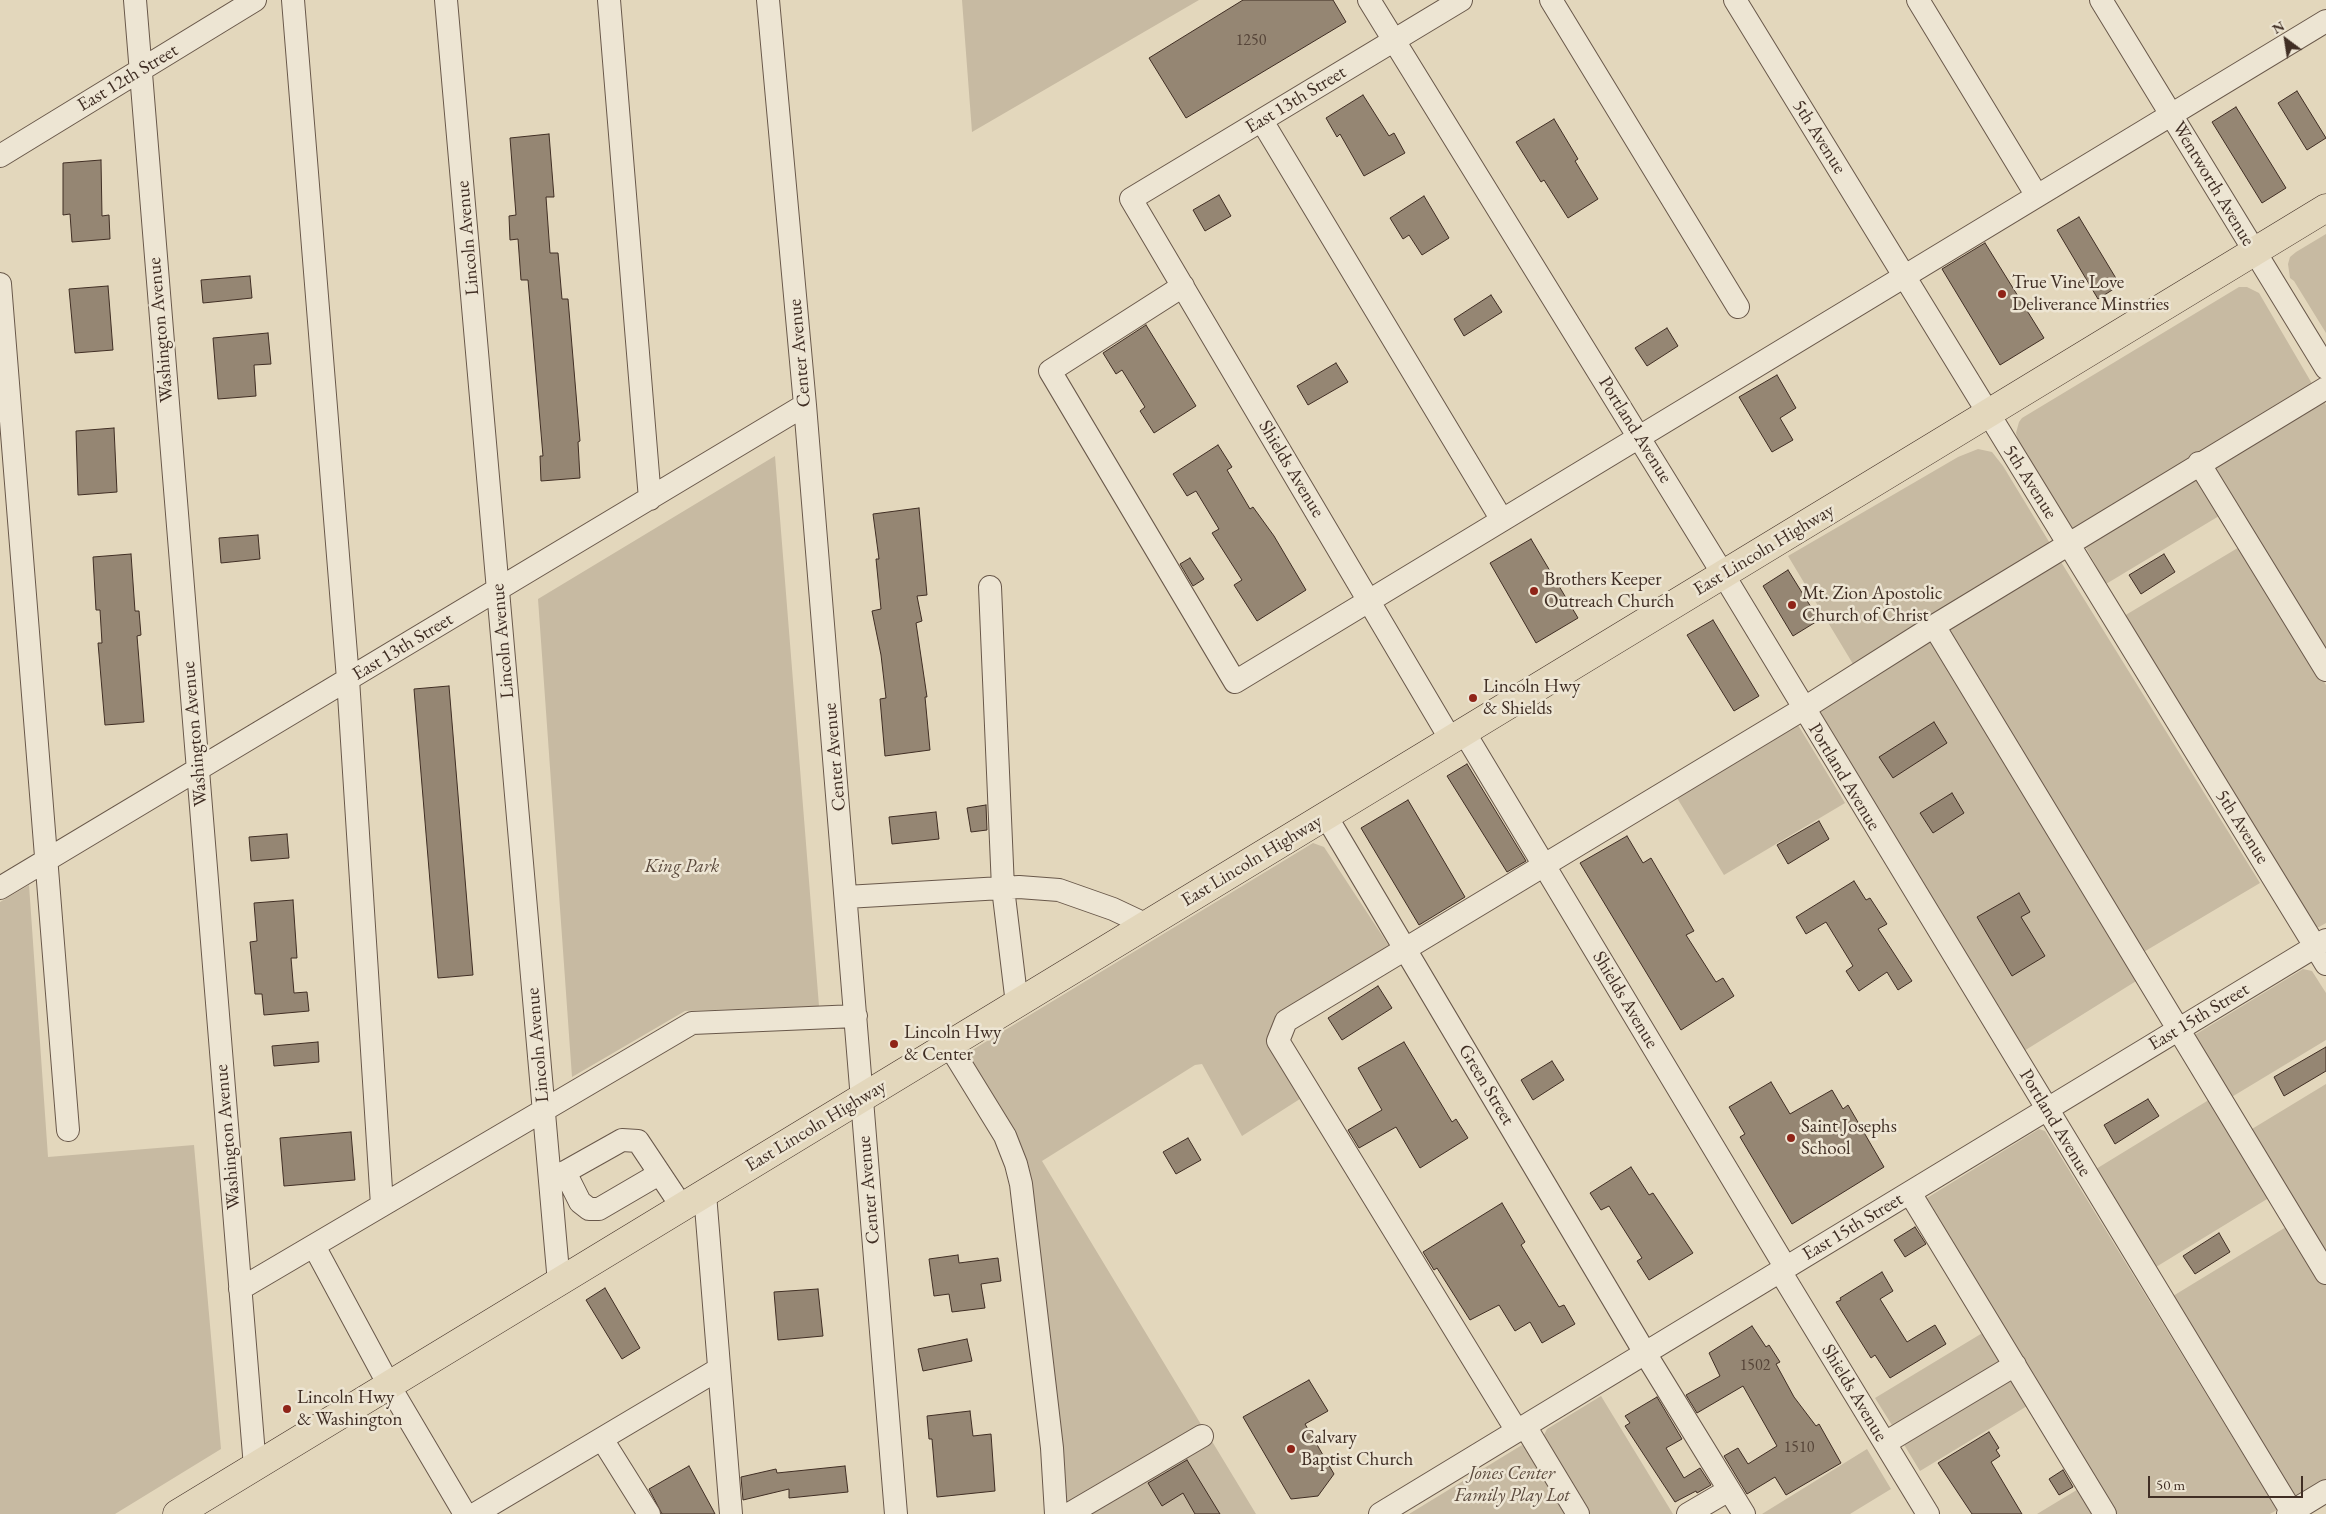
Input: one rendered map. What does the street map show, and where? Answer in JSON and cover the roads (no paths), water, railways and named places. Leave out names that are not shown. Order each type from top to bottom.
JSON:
[{"type":"main road","name":"East Lincoln Highway","points":[[177,1514],[390,1387],[2326,208]]},
{"type":"street","name":"Washington Avenue","points":[[134,0],[255,1467]]},
{"type":"street","name":"East 12th Street","points":[[0,156],[255,0]]},
{"type":"street","points":[[293,0],[348,679],[382,1205]]},
{"type":"street","name":"Lincoln Avenue","points":[[446,0],[544,1110],[557,1175],[559,1283]]},
{"type":"street","points":[[609,0],[650,499]]},
{"type":"street","name":"Center Avenue","points":[[768,0],[805,405],[896,1514]]},
{"type":"street","name":"Portland Avenue","points":[[1369,0],[1723,574],[2291,1513]]},
{"type":"street","name":"East 13th Street","points":[[1131,199],[1461,0]]},
{"type":"street","points":[[1551,0],[1738,307]]},
{"type":"street","name":"5th Avenue","points":[[1734,0],[2069,544],[2323,950]]},
{"type":"street","points":[[1918,0],[2037,196]]},
{"type":"street","name":"Wentworth Avenue","points":[[2101,0],[2326,368]]},
{"type":"street","points":[[1182,286],[1050,371],[1235,682],[2326,21]]},
{"type":"street","points":[[1262,121],[1502,520]]},
{"type":"street","name":"Shields Avenue","points":[[1131,199],[1370,601],[1544,866],[1928,1514]]},
{"type":"street","points":[[0,284],[68,1130]]},
{"type":"street","points":[[1578,1514],[1521,1429],[1278,1041],[1286,1022],[1803,709],[2199,463],[2326,388]]},
{"type":"street","name":"East 13th Street","points":[[0,888],[805,405]]},
{"type":"street","points":[[2199,463],[2326,670]]},
{"type":"street","points":[[990,586],[1003,888],[1017,1004]]},
{"type":"street","points":[[1934,626],[2326,1273]]},
{"type":"street","name":"Green Street","points":[[1326,816],[1645,1353],[1744,1514]]},
{"type":"street","points":[[846,897],[1019,887],[1059,890],[1113,909],[1147,925]]},
{"type":"street","name":"East 15th Street","points":[[1380,1514],[2178,1030],[2323,950]]},
{"type":"street","points":[[240,1289],[692,1023],[856,1016]]},
{"type":"street","points":[[949,1046],[1005,1136],[1016,1164],[1021,1184],[1052,1448],[1056,1514]]},
{"type":"street","points":[[659,1174],[599,1209],[589,1210],[557,1175],[622,1140],[638,1141],[659,1174],[693,1201],[719,1369],[731,1514]]},
{"type":"street","points":[[1910,1193],[2105,1514]]},
{"type":"street","points":[[314,1246],[390,1387],[465,1514]]},
{"type":"street","points":[[1885,1443],[2014,1365]]},
{"type":"street","points":[[475,1514],[719,1369]]},
{"type":"street","points":[[1069,1514],[1202,1436]]},
{"type":"street","points":[[602,1439],[650,1514]]},
{"type":"street","points":[[1688,1514],[1728,1490]]},
{"type":"street","points":[[2291,1513],[2326,1491]]},
{"type":"place","name":"True Vine Love Deliverance Minstries","points":[[2002,294]]},
{"type":"place","name":"Brothers Keeper Outreach Church","points":[[1534,591]]},
{"type":"place","name":"Mt. Zion Apostolic Church of Christ","points":[[1792,605]]},
{"type":"place","name":"Lincoln Hwy & Shields","points":[[1473,698]]},
{"type":"place","name":"Lincoln Hwy & Center","points":[[894,1044]]},
{"type":"place","name":"Saint Josephs School","points":[[1791,1138]]},
{"type":"place","name":"Lincoln Hwy & Washington","points":[[287,1409]]},
{"type":"place","name":"Calvary Baptist Church","points":[[1291,1449]]},
{"type":"park label","name":"King Park","points":[[682,867]]},
{"type":"park label","name":"Jones Center Family Play Lot","points":[[1512,1485]]}]
